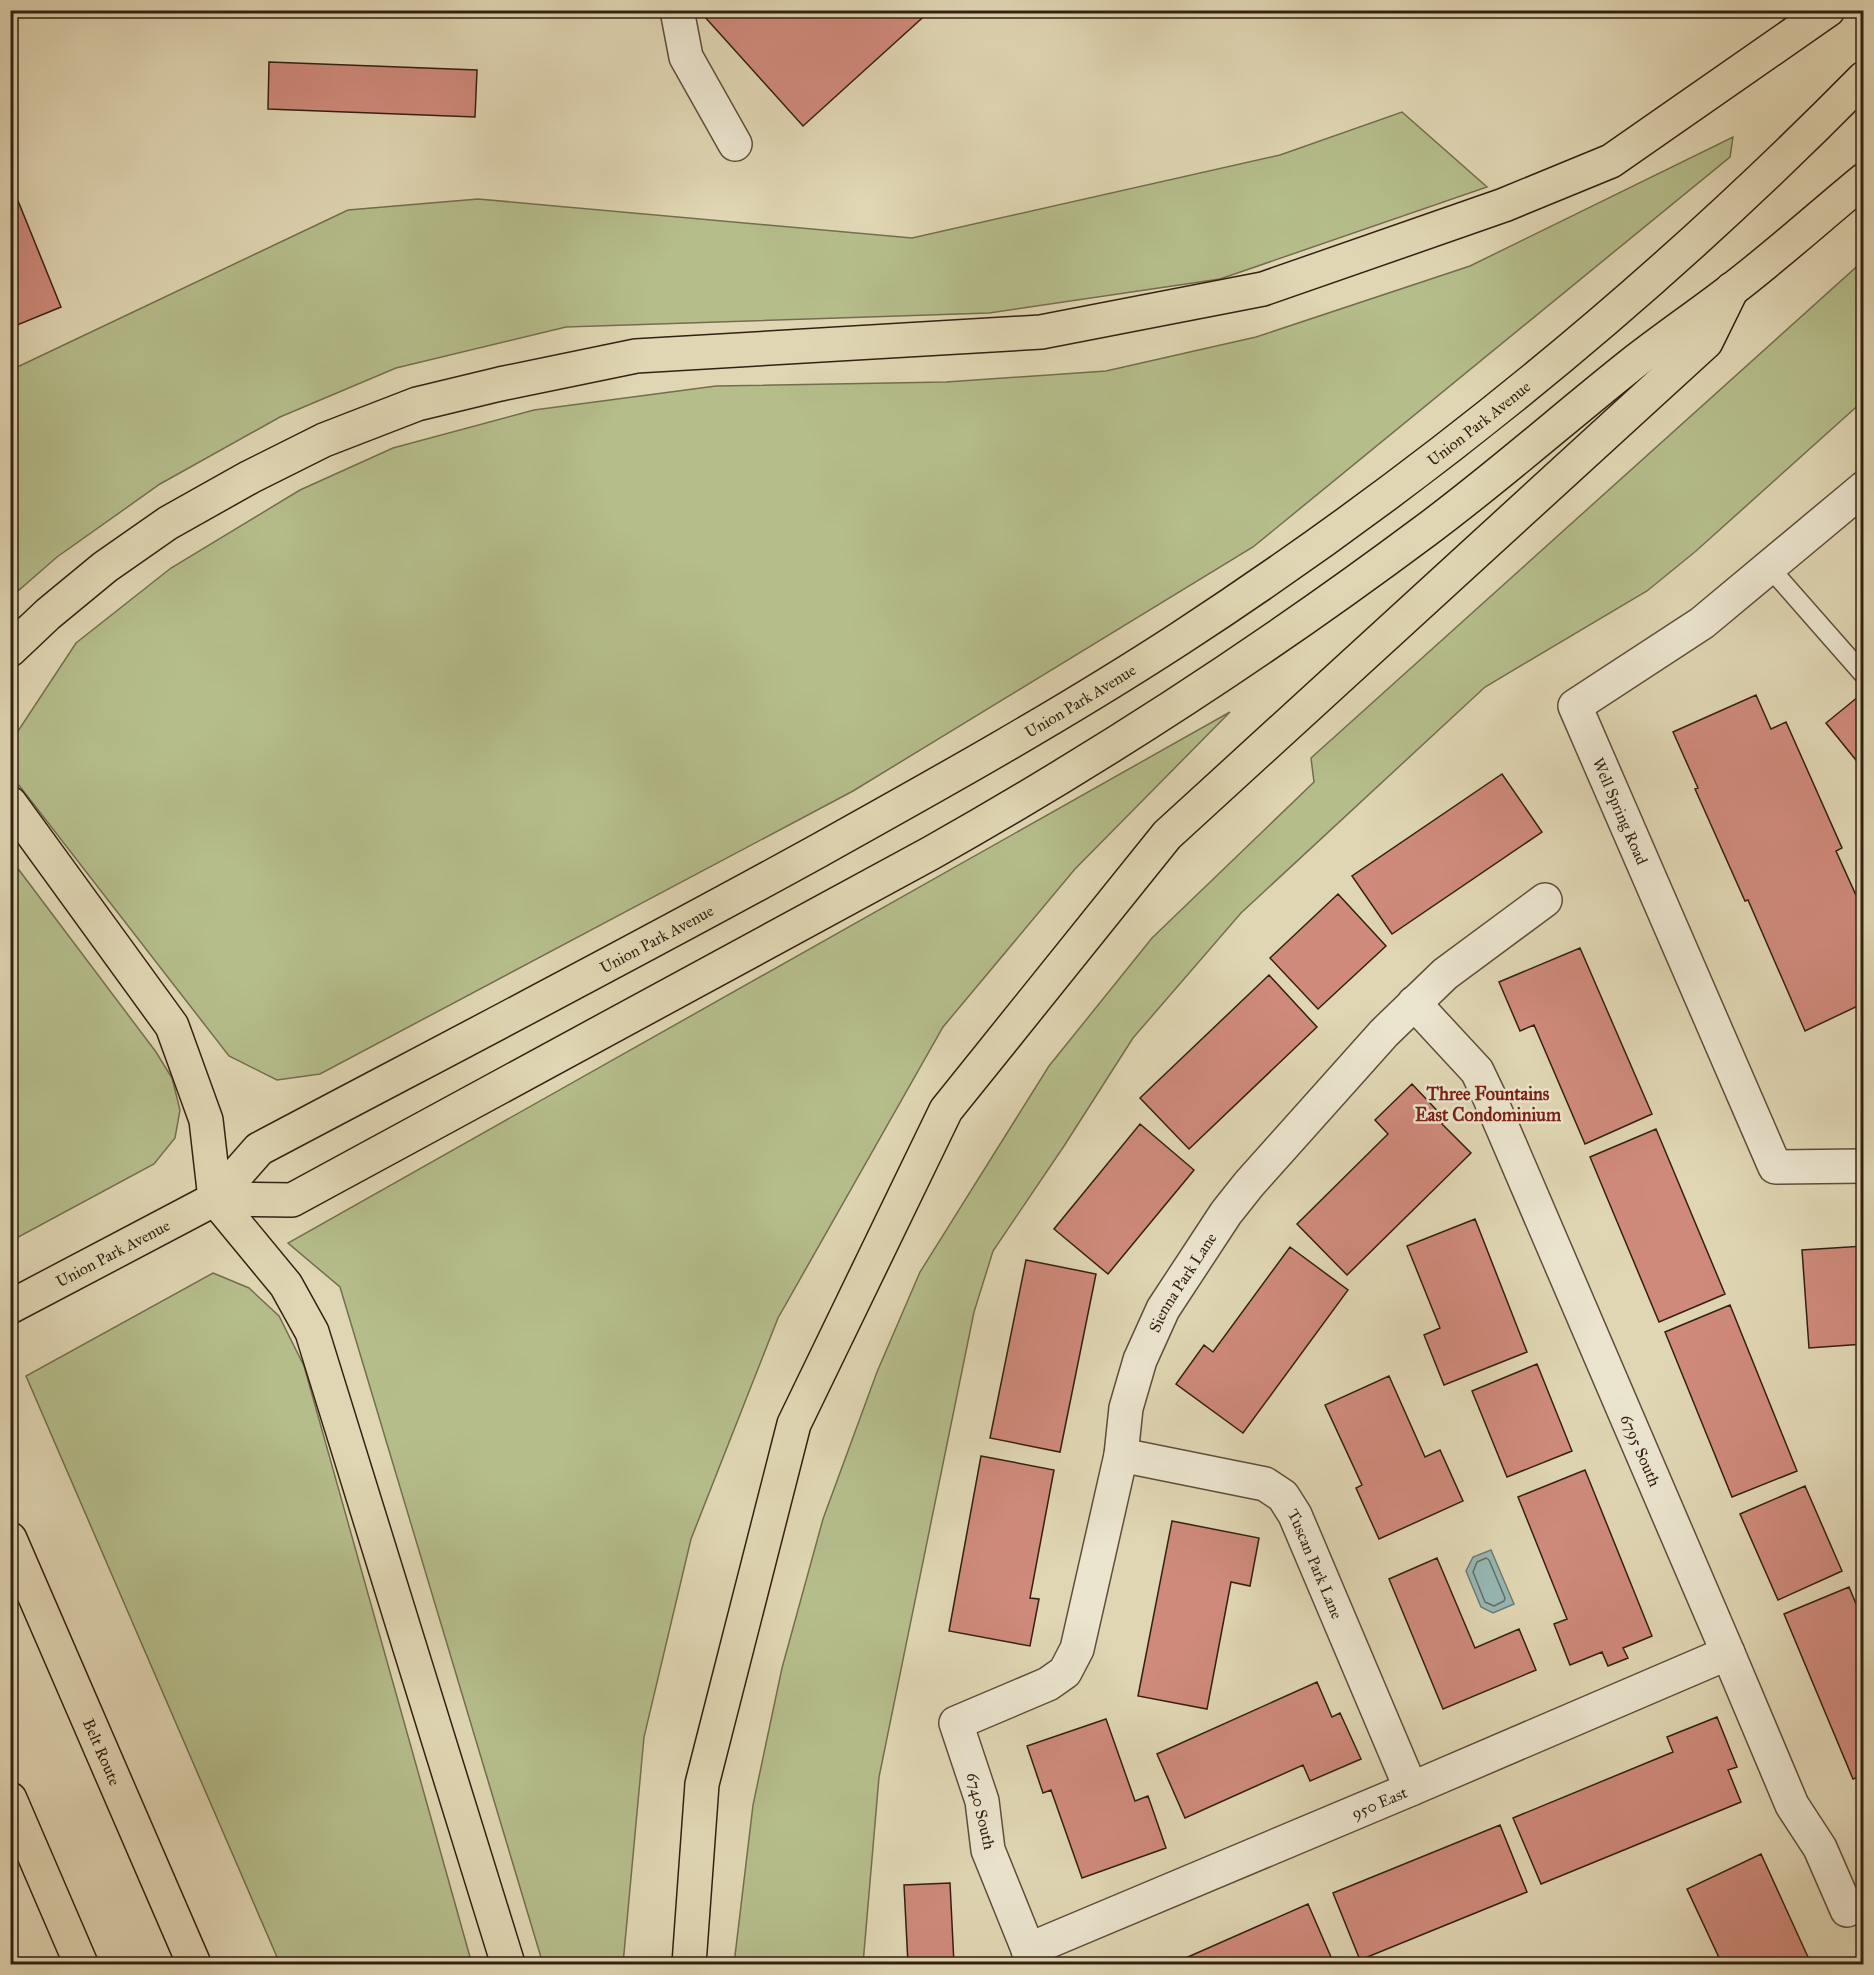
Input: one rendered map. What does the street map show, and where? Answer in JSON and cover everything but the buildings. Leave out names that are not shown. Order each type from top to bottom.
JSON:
[{"type":"main road","points":[[10,650],[48,614],[105,567],[168,523],[250,477],[324,440],[417,404],[636,356],[1041,332],[1263,289],[1504,205],[1611,161],[1828,10]]},
{"type":"main road","name":"Union Park Avenue","points":[[10,1307],[215,1198],[259,1149],[741,894],[950,778],[1068,709],[1182,637],[1383,496],[1508,399],[1702,235],[1807,136],[1863,78]]},
{"type":"main road","name":"Union Park Avenue","points":[[215,1198],[292,1200],[1028,799],[1191,696],[1320,608],[1436,523],[1532,448],[1636,361],[1732,289],[1863,180]]},
{"type":"main road","points":[[689,1965],[702,1784],[794,1424],[946,1110],[1167,835],[1706,342],[1732,289]]},
{"type":"main road","points":[[10,803],[172,1026],[206,1120],[215,1198],[286,1285],[312,1332],[508,1965]]},
{"type":"main road","name":"Belt Route","points":[[10,1539],[194,1965]]},
{"type":"main road","points":[[10,1799],[81,1965]]},
{"type":"street","points":[[677,10],[686,57],[735,144]]},
{"type":"street","name":"Well Spring Road","points":[[1860,499],[1702,623],[1575,706],[1775,1167],[1863,1166]]},
{"type":"street","name":"Sienna Park Lane","points":[[956,1723],[1048,1684],[1065,1672],[1077,1649],[1121,1455],[1126,1408],[1140,1360],[1163,1309],[1226,1214],[1249,1184],[1384,1034],[1444,974],[1545,900]]},
{"type":"street","name":"6795 South","points":[[1414,1004],[1477,1071],[1481,1079],[1792,1805],[1820,1848],[1847,1911]]},
{"type":"street","name":"Tuscan Park Lane","points":[[1121,1455],[1265,1484],[1283,1496],[1299,1526],[1411,1789]]},
{"type":"street","name":"950 East","points":[[1031,1957],[1411,1789],[1728,1653]]},
{"type":"street","name":"6740 South","points":[[956,1723],[982,1801],[988,1850],[1031,1957]]},
{"type":"lane","points":[[1770,568],[1863,675]]},
{"type":"green space","points":[[1402,112],[1487,187],[1220,279],[989,313],[566,327],[396,368],[280,417],[160,484],[57,557],[11,597],[11,370],[348,210],[478,199],[912,238],[1280,155]]},
{"type":"green space","points":[[1733,137],[1730,157],[1253,547],[853,791],[320,1074],[277,1080],[229,1056],[11,775],[11,751],[18,731],[76,643],[171,568],[300,490],[393,448],[534,410],[716,386],[946,382],[1106,371],[1256,337],[1470,266]]},
{"type":"green space","points":[[1863,261],[1863,401],[1696,551],[1647,591],[1485,687],[1241,913],[1133,1038],[993,1251],[974,1312],[879,1777],[863,1964],[734,1964],[753,1805],[782,1668],[823,1519],[877,1372],[920,1272],[1049,1066],[1152,938],[1314,782],[1311,758]]},
{"type":"green space","points":[[1230,712],[1075,869],[943,1027],[778,1318],[691,1539],[644,1737],[623,1964],[543,1964],[340,1287],[288,1243]]},
{"type":"green space","points":[[10,858],[156,1052],[172,1078],[180,1110],[175,1138],[154,1164],[11,1241]]},
{"type":"green space","points":[[213,1273],[249,1288],[279,1316],[304,1366],[472,1964],[280,1964],[26,1376]]},
{"type":"water","points":[[1491,1550],[1514,1604],[1493,1613],[1481,1607],[1466,1571],[1473,1557]]},
{"type":"district","name":"Three Fountains East Condominium","points":[[1488,1104]]}]
